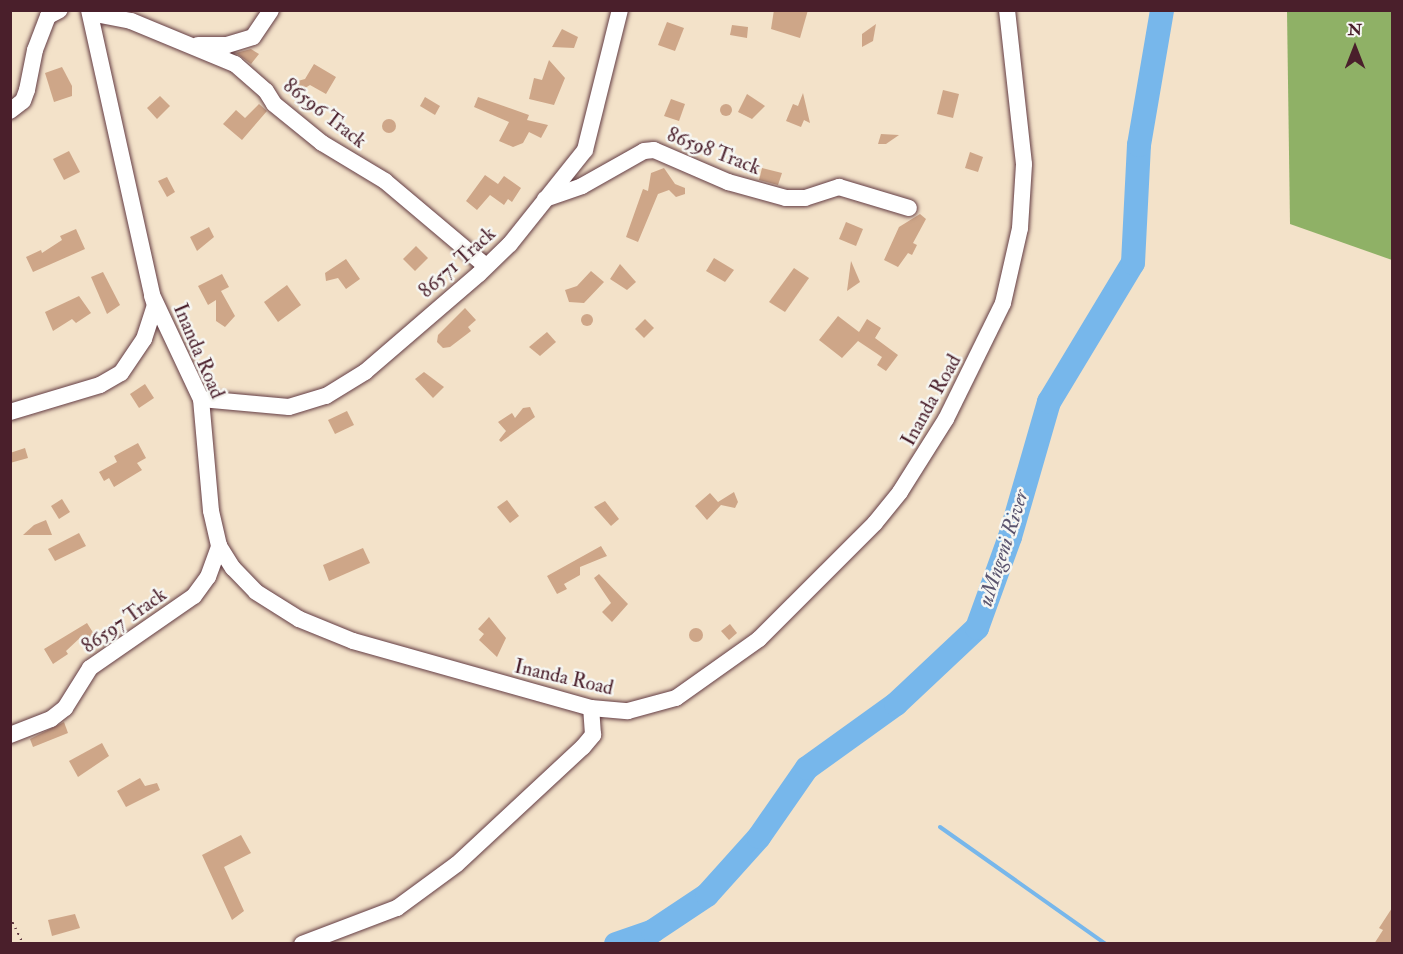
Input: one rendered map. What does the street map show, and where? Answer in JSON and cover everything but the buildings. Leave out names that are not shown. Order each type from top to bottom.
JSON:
[{"type":"street","points":[[188,44],[213,47],[253,37],[272,10]]},
{"type":"street","name":"86571 Track","points":[[201,399],[289,407],[326,396],[365,372],[510,244],[590,141],[620,10]]},
{"type":"street","name":"Inanda Road","points":[[90,12],[152,295],[201,399],[211,511],[219,546],[256,592],[299,619],[417,661],[591,708],[628,711],[662,704],[704,681],[737,657],[828,574],[875,523],[941,429],[1003,303],[1020,228],[1024,164],[1007,10]]},
{"type":"street","points":[[10,111],[23,101],[35,50],[48,12]]},
{"type":"street","name":"86596 Track","points":[[90,12],[131,21],[235,64],[266,91],[274,104],[322,142],[385,182],[486,266]]},
{"type":"street","name":"86598 Track","points":[[545,199],[582,186],[644,151],[654,150],[728,182],[786,198],[805,198],[839,187],[909,208]]},
{"type":"street","points":[[10,412],[100,385],[121,373],[144,339],[155,305],[152,295]]},
{"type":"street","name":"86597 Track","points":[[10,735],[51,719],[65,708],[90,668],[194,596],[208,578],[219,546]]},
{"type":"street","points":[[302,944],[397,909],[457,864],[583,747],[592,735],[591,708]]},
{"type":"path","points":[[10,917],[23,944]]},
{"type":"green space","points":[[1287,11],[1392,11],[1392,260],[1290,224]]},
{"type":"waterway","name":"uMngeni River","points":[[616,944],[653,931],[707,895],[759,837],[807,768],[896,704],[977,628],[1010,537],[1049,402],[1133,263],[1139,145],[1162,10]]},
{"type":"waterway","points":[[940,827],[1106,944]]}]
